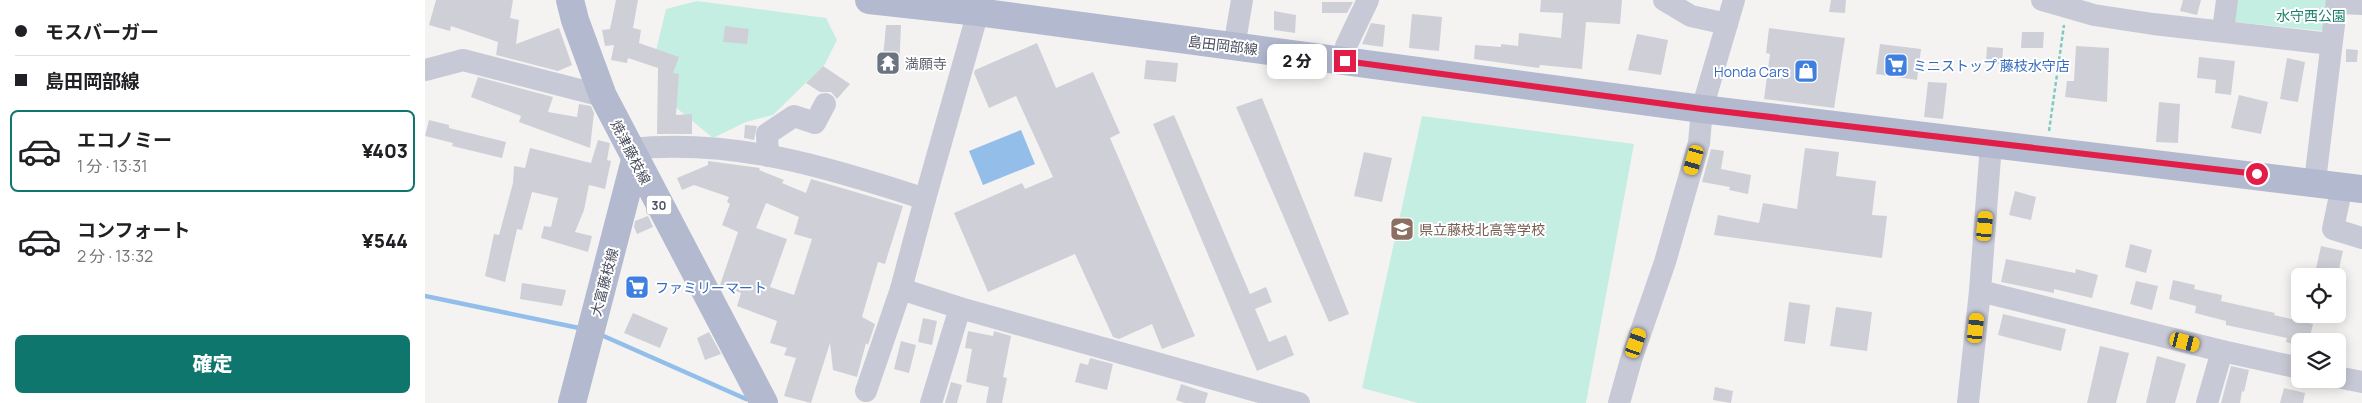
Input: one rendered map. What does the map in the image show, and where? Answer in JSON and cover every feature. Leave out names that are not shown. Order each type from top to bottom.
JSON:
[{"type":"main road","name":"焼津藤枝線","points":[[570,0],[575,20],[603,96],[764,403]]},
{"type":"main road","name":"島田岡部線","points":[[869,0],[982,6],[1234,47],[1702,109],[2315,181],[2352,187]]},
{"type":"main road","name":"大富藤枝線","points":[[572,403],[632,154]]},
{"type":"street","points":[[1234,47],[1242,0]]},
{"type":"street","points":[[1345,61],[1346,46],[1368,0]]},
{"type":"street","points":[[1664,0],[1691,16],[1727,24]]},
{"type":"street","points":[[1619,403],[1631,360],[1665,262],[1699,143],[1702,109],[1734,0]]},
{"type":"street","points":[[2041,0],[2067,7],[2097,7],[2153,24],[2331,44]]},
{"type":"street","points":[[2223,31],[2227,0]]},
{"type":"street","points":[[2315,181],[2337,2],[2362,4]]},
{"type":"street","points":[[865,392],[901,289],[925,199],[982,6]]},
{"type":"street","points":[[425,70],[463,60],[603,96]]},
{"type":"street","points":[[768,156],[767,134],[794,116],[815,123],[825,104]]},
{"type":"street","points":[[1968,403],[1980,291],[1991,144]]},
{"type":"street","points":[[632,154],[654,146],[737,150],[799,161],[925,199]]},
{"type":"street","points":[[2352,187],[2333,229],[2362,238]]},
{"type":"street","points":[[901,289],[960,308],[1299,403]]},
{"type":"street","points":[[1980,291],[2222,351],[2291,366]]},
{"type":"street","points":[[931,403],[960,308]]},
{"type":"street","points":[[2207,403],[2222,351]]},
{"type":"street","points":[[2346,379],[2362,382]]},
{"type":"path","points":[[2047,150],[2067,7]]},
{"type":"green space","name":"水守西公園","points":[[2234,0],[2330,0],[2324,31],[2235,22]]},
{"type":"green space","points":[[697,1],[826,18],[837,40],[825,64],[773,115],[746,122],[713,138],[674,106],[656,51],[666,9]]},
{"type":"green space","points":[[1422,116],[1634,144],[1586,403],[1418,403],[1362,388]]},
{"type":"water","points":[[1021,130],[1035,164],[983,185],[969,151]]},
{"type":"building","points":[[436,0],[513,0],[510,18],[519,20],[516,44],[559,28],[572,65],[558,71],[496,55],[498,42],[451,26],[450,31],[429,25]]},
{"type":"building","points":[[616,0],[638,0],[633,28],[641,30],[639,43],[679,57],[673,73],[679,74],[676,115],[692,114],[692,134],[657,134],[658,68],[628,58],[627,63],[611,60],[614,45],[605,46],[602,30],[610,29]]},
{"type":"building","points":[[1541,0],[1622,0],[1620,24],[1586,22],[1582,69],[1540,65],[1539,68],[1474,59],[1475,45],[1501,47],[1501,44],[1518,46],[1519,33],[1561,38],[1563,13],[1540,12]]},
{"type":"building","points":[[1831,0],[1846,0],[1845,13],[1829,12]]},
{"type":"building","points":[[2183,0],[2201,0],[2197,15],[2180,11]]},
{"type":"building","points":[[1322,2],[1353,2],[1347,13],[1322,13]]},
{"type":"building","points":[[1274,11],[1296,15],[1295,33],[1274,30]]},
{"type":"building","points":[[1412,14],[1442,17],[1439,51],[1409,48]]},
{"type":"building","points":[[1371,23],[1385,25],[1383,47],[1362,44]]},
{"type":"building","points":[[886,25],[901,25],[899,72],[884,72],[886,69],[876,69],[876,57],[883,57]]},
{"type":"building","points":[[725,26],[749,29],[747,44],[723,42]]},
{"type":"building","points":[[1769,28],[1845,38],[1834,108],[1764,99],[1770,54],[1766,53]]},
{"type":"building","points":[[2022,32],[2044,32],[2043,48],[2021,48]]},
{"type":"building","points":[[1637,34],[1668,40],[1661,75],[1628,70]]},
{"type":"building","points":[[1037,43],[1056,88],[1093,72],[1120,133],[1110,138],[1195,336],[1162,349],[1152,324],[1119,339],[1113,337],[1075,254],[988,292],[954,213],[1022,183],[1025,189],[1053,177],[1016,96],[989,108],[974,73],[975,70]]},
{"type":"building","points":[[1880,44],[1921,49],[1917,80],[1876,74]]},
{"type":"building","points":[[2076,46],[2109,48],[2107,102],[2065,97],[2067,81],[2074,81]]},
{"type":"building","points":[[1987,47],[2003,48],[2002,64],[1986,63]]},
{"type":"building","points":[[2346,49],[2358,50],[2357,62],[2346,62]]},
{"type":"building","points":[[2199,57],[2235,61],[2231,95],[2215,93],[2216,80],[2197,78]]},
{"type":"building","points":[[2287,58],[2305,62],[2298,102],[2280,99]]},
{"type":"building","points":[[1146,60],[1178,63],[1176,82],[1144,79]]},
{"type":"building","points":[[823,66],[850,84],[837,99],[831,92],[820,92],[806,83]]},
{"type":"building","points":[[478,77],[553,97],[548,112],[577,117],[579,104],[591,106],[594,113],[590,148],[519,122],[521,116],[471,97]]},
{"type":"building","points":[[1928,82],[1947,83],[1943,119],[1924,117]]},
{"type":"building","points":[[2239,95],[2268,102],[2261,134],[2231,128]]},
{"type":"building","points":[[1262,98],[1349,314],[1329,322],[1236,107]]},
{"type":"building","points":[[2159,102],[2180,104],[2178,143],[2156,142]]},
{"type":"building","points":[[1174,115],[1250,294],[1266,287],[1272,302],[1255,309],[1269,342],[1286,335],[1294,355],[1257,371],[1153,124]]},
{"type":"building","points":[[429,120],[449,125],[449,128],[506,142],[502,158],[452,146],[453,143],[425,136]]},
{"type":"building","points":[[745,125],[757,126],[754,140],[744,138]]},
{"type":"building","points":[[598,140],[610,143],[607,160],[611,161],[605,189],[589,185],[584,210],[575,232],[592,236],[588,252],[541,238],[544,226],[551,227],[558,198],[532,192],[522,230],[517,229],[505,282],[485,276],[494,234],[499,235],[513,183],[514,166],[525,168],[530,148],[591,163]]},
{"type":"building","points":[[1805,148],[1839,152],[1836,176],[1876,181],[1872,215],[1887,216],[1882,258],[1714,235],[1718,215],[1759,223],[1763,203],[1797,209]]},
{"type":"building","points":[[1711,149],[1724,151],[1721,169],[1751,175],[1748,194],[1729,190],[1730,187],[1702,182]]},
{"type":"building","points":[[1364,152],[1392,158],[1382,202],[1354,196]]},
{"type":"building","points":[[708,161],[760,168],[759,170],[784,180],[782,183],[806,193],[811,179],[903,206],[885,264],[878,262],[862,317],[875,324],[868,345],[866,343],[857,377],[833,370],[830,343],[811,403],[784,396],[796,358],[784,355],[787,348],[770,343],[777,321],[737,306],[741,293],[720,285],[738,232],[722,225],[730,204],[727,202],[729,197],[694,185],[682,190],[677,178],[708,165]],"holes":[[[766,203],[799,217],[794,234],[812,239],[794,295],[770,287],[787,239],[756,228]]]},
{"type":"building","points":[[2015,191],[2036,197],[2031,220],[2009,215]]},
{"type":"building","points":[[648,216],[653,227],[637,234],[634,227],[635,221]]},
{"type":"building","points":[[2130,244],[2152,250],[2146,273],[2125,267]]},
{"type":"building","points":[[2321,246],[2343,251],[2339,268],[2316,268]]},
{"type":"building","points":[[2006,259],[2075,273],[2076,269],[2098,275],[2092,298],[2054,289],[2054,293],[2001,282]]},
{"type":"building","points":[[2173,280],[2195,285],[2194,289],[2222,295],[2221,301],[2275,313],[2274,315],[2291,319],[2291,323],[2313,324],[2311,333],[2291,333],[2291,343],[2286,342],[2287,338],[2226,325],[2226,321],[2195,313],[2196,306],[2169,299]]},
{"type":"building","points":[[2136,281],[2158,286],[2152,310],[2130,304]]},
{"type":"building","points":[[522,283],[566,290],[562,306],[520,299]]},
{"type":"building","points":[[1789,302],[1810,305],[1805,344],[1784,341]]},
{"type":"building","points":[[1836,307],[1872,312],[1867,351],[1830,346]]},
{"type":"building","points":[[633,313],[668,328],[660,348],[624,333]]},
{"type":"building","points":[[2003,314],[2066,329],[2061,351],[1998,335]]},
{"type":"building","points":[[923,318],[937,321],[932,345],[918,342]]},
{"type":"building","points":[[968,331],[993,336],[994,331],[1011,336],[1003,377],[1007,378],[1002,403],[986,403],[989,387],[966,382],[972,349],[965,348]]},
{"type":"building","points":[[709,332],[721,354],[705,360],[697,338]]},
{"type":"building","points":[[901,341],[916,345],[909,373],[894,369]]},
{"type":"building","points":[[2100,346],[2129,353],[2116,403],[2087,403]]},
{"type":"building","points":[[2157,356],[2186,364],[2175,403],[2146,403]]},
{"type":"building","points":[[1090,358],[1113,364],[1107,390],[1075,382],[1080,363],[1088,365]]},
{"type":"building","points":[[2231,366],[2249,370],[2244,392],[2242,391],[2240,403],[2221,403]]},
{"type":"building","points":[[951,382],[962,385],[957,403],[945,403]]},
{"type":"building","points":[[1181,384],[1208,393],[1205,403],[1185,403],[1176,400]]},
{"type":"building","points":[[1715,387],[1733,391],[1731,403],[1713,400]]},
{"type":"building","points":[[2284,388],[2305,393],[2303,403],[2280,403]]},
{"type":"waterway","points":[[425,296],[579,328]]},
{"type":"waterway","points":[[599,334],[746,399]]},
{"type":"place","name":"満願寺","points":[[888,63]]},
{"type":"place","name":"ミニストップ 藤枝水守店","points":[[1896,65]]},
{"type":"place","name":"Honda Cars","points":[[1806,71]]},
{"type":"place","name":"県立藤枝北高等学校","points":[[1402,229]]},
{"type":"place","name":"ファミリーマート","points":[[637,287]]},
{"type":"route","points":[[1345,61],[1702,109],[2257,174]]}]
